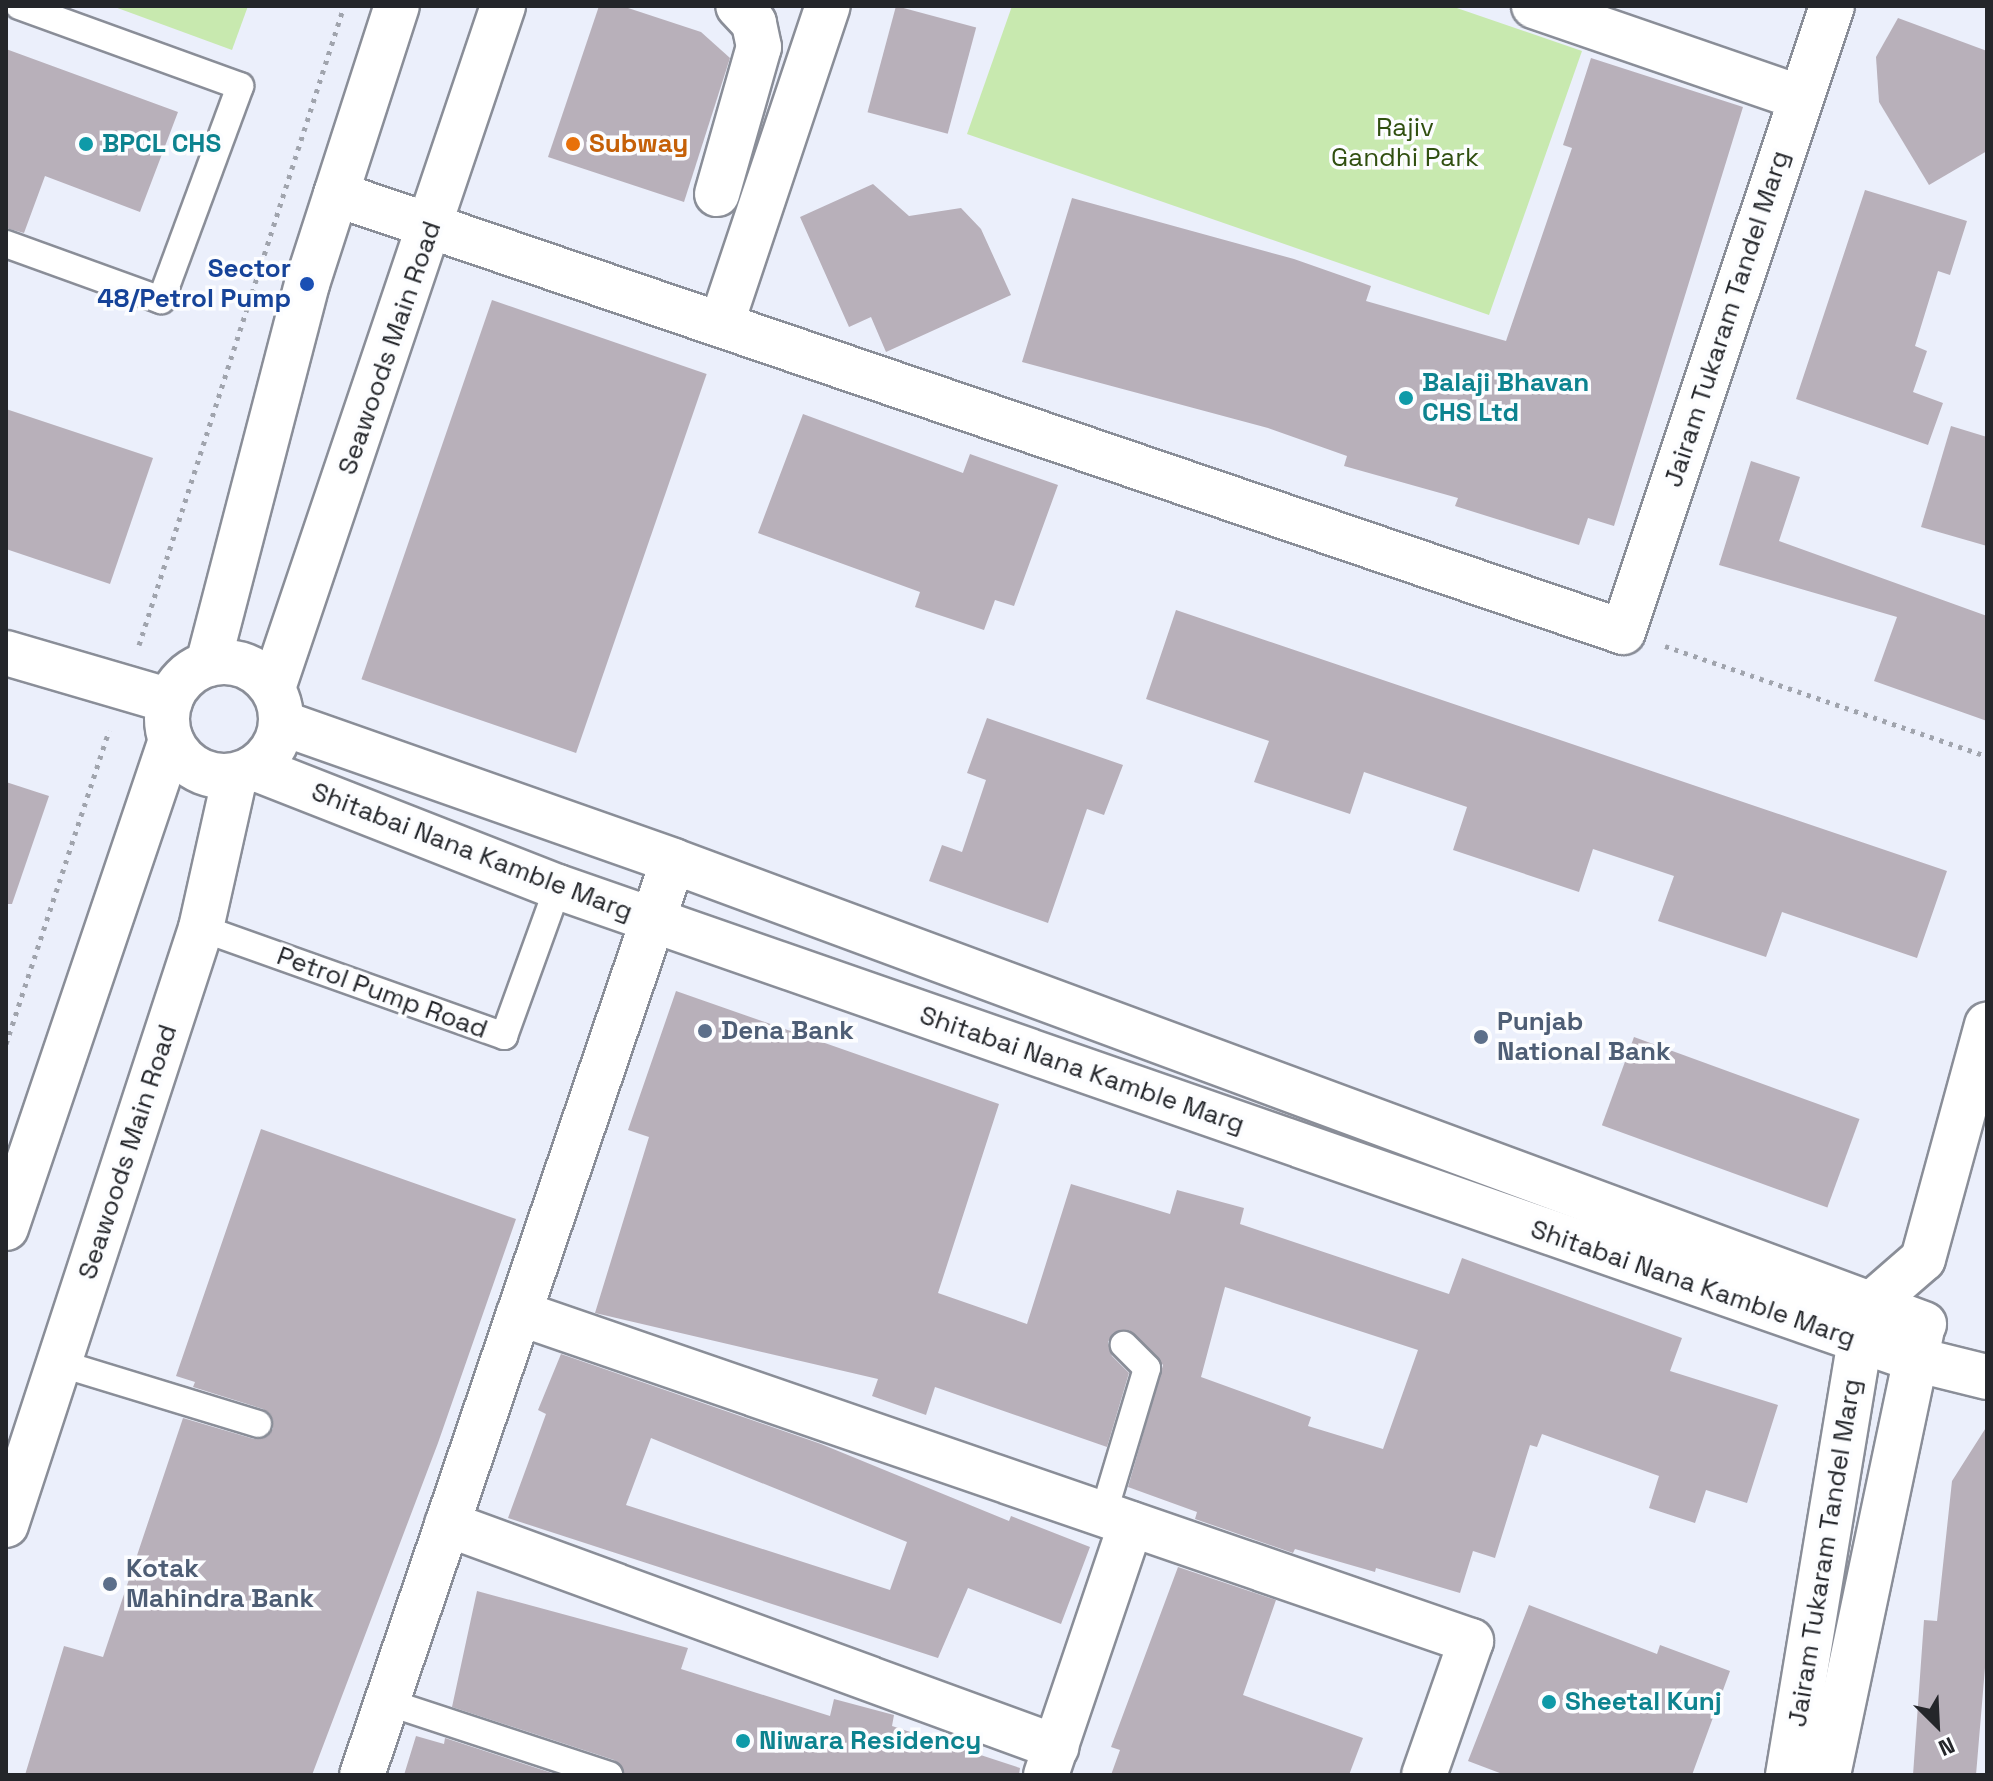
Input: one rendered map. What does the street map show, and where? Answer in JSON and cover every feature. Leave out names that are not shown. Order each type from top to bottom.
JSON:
[{"type":"street","name":"Seawoods Main Road","points":[[277,705],[503,6]]},
{"type":"street","points":[[717,194],[759,47],[754,23],[738,6]]},
{"type":"street","points":[[721,325],[828,6]]},
{"type":"street","points":[[1534,6],[1801,98]]},
{"type":"street","name":"Jairam Tukaram Tandel Marg","points":[[1623,632],[1832,6]]},
{"type":"street","points":[[208,664],[307,284],[386,17]]},
{"type":"street","points":[[336,194],[1623,632]]},
{"type":"street","points":[[6,653],[123,687],[170,721],[196,770],[245,772],[268,756],[277,705],[244,665],[208,664],[191,672],[170,721],[6,1228]]},
{"type":"street","name":"Shitabai Nana Kamble Marg","points":[[277,705],[1865,1323]]},
{"type":"street","name":"Seawoods Main Road","points":[[6,1525],[201,928],[245,772]]},
{"type":"street","name":"Shitabai Nana Kamble Marg","points":[[245,772],[653,921],[1919,1341],[1987,1377]]},
{"type":"street","points":[[362,1775],[673,861]]},
{"type":"street","name":"Jairam Tukaram Tandel Marg","points":[[1828,1775],[1919,1341],[1923,1259],[1987,1025]]},
{"type":"street","points":[[1865,1323],[1923,1259]]},
{"type":"street","points":[[519,1313],[1471,1641],[1424,1775]]},
{"type":"street","name":"Jairam Tukaram Tandel Marg","points":[[1788,1775],[1865,1323]]},
{"type":"street","points":[[447,1524],[1051,1761],[1117,1519]]},
{"type":"lane","points":[[6,244],[161,300],[240,86],[19,6]]},
{"type":"lane","name":"Petrol Pump Road","points":[[201,928],[504,1036],[558,887]]},
{"type":"lane","points":[[1117,1519],[1147,1368],[1124,1345]]},
{"type":"lane","points":[[59,1363],[258,1424]]},
{"type":"lane","points":[[387,1702],[609,1775]]},
{"type":"path","points":[[6,1044],[344,6]]},
{"type":"path","points":[[1623,632],[1987,756]]},
{"type":"green space","points":[[112,6],[248,6],[232,50]]},
{"type":"green space","name":"Rajiv Gandhi Park","points":[[1012,6],[1451,6],[1582,51],[1489,315],[967,134]]},
{"type":"building","points":[[599,6],[622,6],[701,32],[730,58],[684,202],[548,157]]},
{"type":"building","points":[[896,6],[976,27],[948,134],[868,112]]},
{"type":"building","points":[[1898,18],[1987,51],[1987,151],[1929,185],[1879,102],[1876,57]]},
{"type":"building","name":"BPCL CHS","points":[[6,49],[178,112],[140,212],[45,176],[24,233],[6,228]]},
{"type":"building","points":[[1591,58],[1743,107],[1614,526],[1588,518],[1579,545],[1455,506],[1458,498],[1344,466],[1347,456],[1268,428],[1022,362],[1072,198],[1294,259],[1371,286],[1366,301],[1506,341],[1572,148],[1563,145]]},
{"type":"building","points":[[873,184],[909,216],[961,208],[981,229],[1011,295],[886,352],[871,317],[849,327],[800,217]]},
{"type":"building","points":[[1865,190],[1967,221],[1950,275],[1938,271],[1915,346],[1927,351],[1913,392],[1943,403],[1928,445],[1796,399]]},
{"type":"building","points":[[492,300],[707,374],[576,753],[361,679]]},
{"type":"building","points":[[6,409],[153,458],[110,584],[6,549]]},
{"type":"building","points":[[803,414],[963,473],[970,454],[1058,485],[1014,606],[995,600],[984,630],[915,607],[920,592],[758,533]]},
{"type":"building","points":[[1951,426],[1987,437],[1987,546],[1921,527]]},
{"type":"building","points":[[1751,461],[1800,477],[1779,541],[1987,616],[1987,721],[1874,681],[1897,617],[1719,565]]},
{"type":"building","points":[[1176,610],[1947,871],[1917,958],[1782,912],[1766,957],[1658,921],[1674,876],[1593,849],[1579,892],[1453,850],[1467,807],[1364,772],[1350,814],[1254,782],[1269,741],[1146,699]]},
{"type":"building","points":[[987,718],[1123,765],[1104,815],[1087,809],[1048,923],[929,881],[942,845],[962,852],[986,780],[967,773]]},
{"type":"building","points":[[6,782],[49,796],[12,904],[6,904]]},
{"type":"building","points":[[676,991],[999,1104],[938,1293],[1027,1324],[1071,1184],[1170,1214],[1177,1190],[1244,1208],[1240,1224],[1449,1294],[1462,1258],[1682,1338],[1670,1371],[1778,1405],[1747,1503],[1706,1490],[1695,1523],[1649,1508],[1659,1476],[1542,1434],[1537,1447],[1530,1445],[1495,1558],[1473,1551],[1460,1593],[1376,1568],[1375,1572],[1295,1549],[1293,1553],[1195,1519],[1197,1512],[1128,1487],[1163,1365],[1129,1330],[1113,1333],[1108,1342],[1112,1356],[1129,1373],[1107,1447],[935,1387],[926,1415],[872,1396],[878,1379],[595,1313],[649,1137],[628,1130]],"holes":[[[1225,1287],[1418,1350],[1383,1449],[1308,1426],[1311,1417],[1201,1377]]]},
{"type":"building","points":[[1634,1037],[1860,1119],[1827,1207],[1602,1125]]},
{"type":"building","points":[[261,1129],[516,1219],[438,1443],[312,1775],[25,1775],[64,1646],[103,1657],[183,1418],[254,1439],[273,1429],[273,1420],[263,1409],[193,1387],[195,1382],[176,1376]]},
{"type":"building","points":[[561,1354],[821,1444],[1009,1521],[1011,1516],[1090,1547],[1061,1624],[968,1588],[938,1658],[508,1518],[546,1414],[538,1410]],"holes":[[[651,1438],[907,1542],[890,1590],[626,1505]]]},
{"type":"building","points":[[1987,1426],[1987,1644],[1976,1775],[1913,1775],[1924,1620],[1937,1621],[1952,1481]]},
{"type":"building","points":[[1178,1567],[1276,1600],[1243,1695],[1363,1738],[1349,1775],[1111,1775],[1120,1750],[1111,1747]]},
{"type":"building","points":[[477,1591],[688,1648],[681,1669],[830,1716],[834,1699],[894,1715],[892,1726],[1020,1768],[1019,1775],[625,1775],[614,1760],[452,1707]]},
{"type":"building","points":[[1529,1605],[1657,1654],[1660,1645],[1730,1671],[1692,1775],[1505,1775],[1468,1761]]},
{"type":"building","points":[[416,1736],[444,1744],[445,1738],[558,1775],[404,1775]]},
{"type":"place","name":"BPCL CHS","points":[[86,144]]},
{"type":"place","name":"Subway","points":[[573,144]]},
{"type":"place","name":"Sector 48/Petrol Pump","points":[[307,284]]},
{"type":"place","name":"Balaji Bhavan CHS Ltd","points":[[1406,398]]},
{"type":"place","name":"Dena Bank","points":[[705,1031]]},
{"type":"place","name":"Punjab National Bank","points":[[1481,1037]]},
{"type":"place","name":"Kotak Mahindra Bank","points":[[110,1584]]},
{"type":"place","name":"Sheetal Kunj","points":[[1549,1702]]},
{"type":"place","name":"Niwara Residency","points":[[743,1741]]}]
